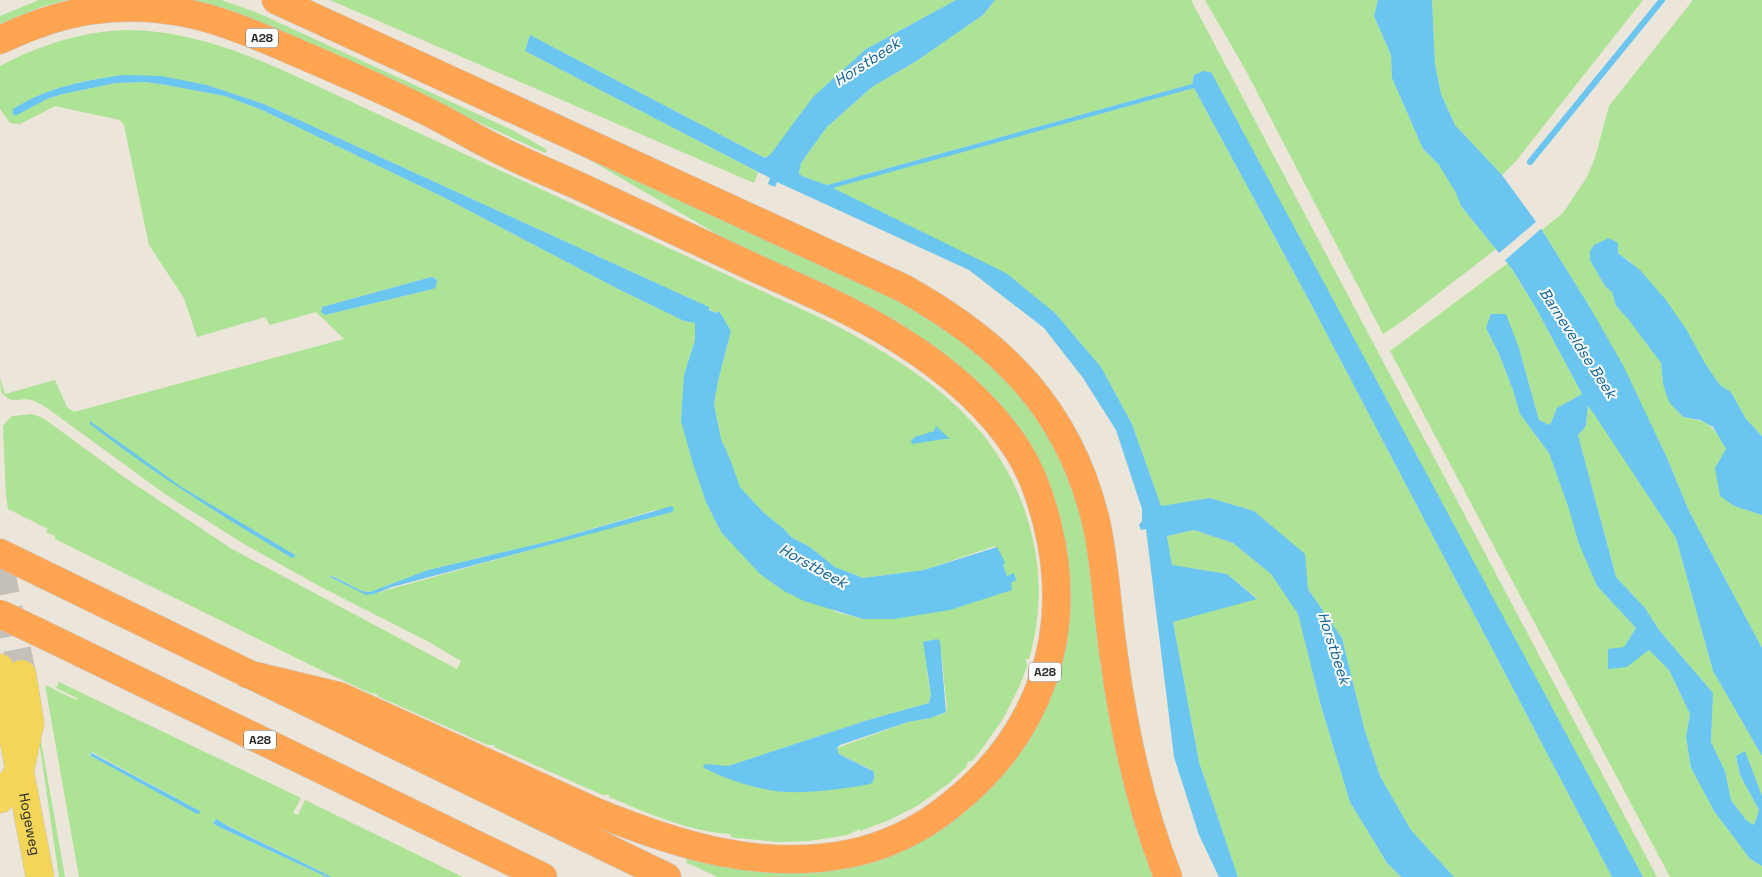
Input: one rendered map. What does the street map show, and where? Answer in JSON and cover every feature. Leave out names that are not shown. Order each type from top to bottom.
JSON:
[{"type":"highway","points":[[276,0],[903,288],[960,323],[985,342],[1011,366],[1049,410],[1078,464],[1089,497],[1101,554],[1114,657],[1131,759],[1144,808],[1168,877]]},
{"type":"highway","name":"A28","points":[[0,40],[32,24],[84,10],[139,7],[185,13],[228,24],[400,98],[493,147],[795,286],[896,337],[945,372],[991,414],[1020,454],[1041,501],[1053,547],[1057,608],[1053,641],[1036,698],[1023,725],[1001,757],[981,780],[941,814],[881,846],[848,854],[816,858],[776,859],[706,850],[678,842],[638,829],[596,812],[339,696],[247,674]]},
{"type":"highway","name":"A28","points":[[0,552],[666,877]]},
{"type":"highway","name":"A28","points":[[0,614],[543,877]]},
{"type":"highway","name":"A28","points":[[480,847],[534,877]]},
{"type":"main road","name":"Hogeweg","points":[[11,671],[30,723],[10,773],[40,877]]},
{"type":"main road","points":[[0,799],[10,773]]},
{"type":"green space","points":[[39,0],[66,0],[38,8],[0,24],[0,16]]},
{"type":"green space","points":[[193,0],[221,0],[258,13],[512,130],[547,151],[545,153],[263,23]]},
{"type":"green space","points":[[330,0],[956,0],[866,49],[770,155],[765,158],[530,35],[525,51],[758,172],[754,183]]},
{"type":"green space","points":[[995,0],[1191,0],[1657,877],[1643,877],[1194,75],[1192,84],[827,185],[802,176],[799,173],[801,163],[826,128],[872,87],[915,62],[983,15]]},
{"type":"green space","points":[[1205,0],[1378,0],[1374,16],[1391,55],[1392,78],[1423,149],[1439,165],[1457,193],[1461,206],[1496,249],[1383,334],[1245,69]]},
{"type":"green space","points":[[1432,0],[1643,0],[1516,161],[1502,175],[1455,125],[1441,94],[1435,64]]},
{"type":"green space","points":[[1693,0],[1762,0],[1762,436],[1746,419],[1731,392],[1720,385],[1630,261],[1621,256],[1609,238],[1594,245],[1590,251],[1590,260],[1605,286],[1612,292],[1616,306],[1628,318],[1661,363],[1663,384],[1683,417],[1700,421],[1710,426],[1726,449],[1715,468],[1734,506],[1762,515],[1762,648],[1689,511],[1667,458],[1591,309],[1542,230],[1563,213],[1587,177],[1595,158],[1609,106]]},
{"type":"green space","points":[[108,31],[145,31],[184,36],[241,53],[278,68],[825,320],[895,359],[956,406],[982,433],[1004,465],[1021,500],[1033,540],[1039,585],[1036,630],[1029,659],[1026,659],[1027,666],[1020,685],[1003,719],[971,762],[969,761],[966,767],[948,784],[917,806],[887,821],[847,835],[809,841],[779,842],[736,838],[731,837],[731,834],[684,826],[609,797],[610,795],[603,795],[494,747],[495,745],[488,745],[377,696],[378,694],[370,693],[325,672],[55,539],[55,536],[46,532],[48,529],[8,509],[3,426],[12,416],[32,414],[43,418],[124,477],[232,549],[457,669],[461,661],[429,642],[321,587],[244,544],[165,494],[47,408],[32,400],[9,399],[1,392],[0,378],[5,394],[55,380],[67,407],[74,412],[344,339],[316,312],[270,325],[265,317],[197,337],[184,298],[149,245],[124,125],[120,120],[55,106],[20,124],[10,123],[0,109],[0,66],[45,46],[76,37]],"holes":[[[123,75],[207,85],[264,104],[709,307],[709,309],[717,313],[731,331],[714,404],[721,439],[740,487],[764,513],[791,537],[810,547],[835,567],[863,578],[924,570],[995,546],[1007,576],[1016,580],[894,619],[863,619],[836,612],[738,549],[721,531],[706,502],[684,375],[695,340],[695,323],[684,321],[620,290],[443,197],[262,110],[225,96],[145,82],[116,83],[47,99],[16,115],[13,109],[52,90],[80,82]],[[431,277],[436,278],[433,289],[325,315],[321,310],[322,307]],[[655,510],[674,510],[369,595],[331,578],[331,575],[362,591],[370,592],[428,570],[554,540]],[[941,650],[947,710],[945,713],[931,718],[908,722],[837,748],[839,754],[872,770],[875,775],[873,781],[783,792],[742,783],[705,769],[728,766],[868,720],[929,703],[931,695],[927,672]]]},
{"type":"green space","points":[[1194,88],[1311,304],[1612,877],[1454,877],[1411,830],[1380,776],[1365,731],[1342,638],[1308,589],[1304,554],[1254,511],[1210,498],[1161,507],[1132,424],[1101,367],[1055,313],[832,187]]},
{"type":"green space","points":[[561,143],[889,291],[1009,374],[1072,472],[1160,877],[717,877],[686,862],[688,854],[755,867],[958,811],[1059,645],[1015,436],[792,278]]},
{"type":"green space","points":[[1508,263],[1536,308],[1582,394],[1557,408],[1550,425],[1539,420],[1519,348],[1486,328],[1499,354],[1520,414],[1549,453],[1597,586],[1636,628],[1624,647],[1627,667],[1649,649],[1669,670],[1690,714],[1686,737],[1691,768],[1714,811],[1750,859],[1762,866],[1762,877],[1670,877],[1390,351]]},
{"type":"green space","points":[[1588,404],[1676,538],[1713,671],[1762,756],[1762,796],[1745,752],[1736,757],[1740,775],[1759,810],[1754,825],[1746,820],[1731,800],[1725,771],[1711,742],[1713,693],[1659,630],[1645,608],[1616,577],[1578,435],[1586,426]]},
{"type":"green space","points":[[1194,530],[1233,543],[1271,574],[1299,614],[1321,706],[1350,802],[1387,863],[1401,877],[1238,877],[1199,762],[1173,622],[1257,598],[1227,574],[1172,566],[1167,536]]},
{"type":"green space","points":[[29,673],[65,877],[59,877]]},
{"type":"green space","points":[[59,682],[301,798],[293,813],[298,815],[305,800],[463,877],[332,877],[215,819],[213,823],[217,826],[327,877],[79,877],[45,685],[76,700],[77,698],[56,688]],"holes":[[[92,752],[200,811],[169,798],[91,756],[89,754]]]},
{"type":"water","name":"Horstbeek","points":[[956,0],[995,0],[983,15],[915,62],[872,87],[826,128],[801,163],[799,173],[802,176],[827,185],[1192,84],[1194,75],[1203,71],[1211,72],[1643,877],[1612,877],[1311,304],[1194,88],[833,188],[1006,273],[1055,313],[1101,367],[1132,424],[1161,506],[1210,498],[1254,511],[1305,554],[1308,589],[1342,638],[1365,731],[1380,776],[1411,830],[1454,877],[1401,877],[1387,863],[1350,802],[1321,706],[1298,614],[1271,574],[1233,543],[1194,530],[1167,536],[1172,565],[1227,574],[1257,599],[1173,622],[1199,762],[1238,877],[1219,877],[1199,835],[1174,757],[1146,529],[1141,530],[1139,525],[1142,521],[1142,509],[1116,430],[1083,378],[1044,328],[969,270],[777,182],[775,187],[768,184],[770,178],[525,51],[530,35],[765,158],[770,155],[813,97],[866,49]]},
{"type":"water","name":"Barneveldse Beek","points":[[1378,0],[1432,0],[1435,64],[1441,94],[1455,125],[1502,175],[1542,230],[1591,309],[1624,367],[1667,458],[1689,511],[1762,648],[1762,756],[1713,671],[1676,538],[1588,405],[1586,426],[1578,435],[1616,577],[1645,608],[1659,630],[1713,693],[1711,742],[1725,771],[1731,800],[1746,820],[1754,825],[1759,810],[1740,775],[1736,756],[1745,751],[1762,796],[1762,866],[1750,859],[1714,811],[1691,768],[1686,737],[1690,714],[1669,670],[1649,650],[1627,667],[1608,669],[1608,649],[1624,647],[1636,628],[1597,586],[1579,544],[1549,453],[1520,414],[1499,354],[1486,328],[1491,314],[1506,314],[1519,348],[1539,420],[1550,425],[1557,408],[1582,394],[1536,308],[1512,269],[1461,206],[1456,193],[1439,165],[1423,149],[1392,78],[1391,55],[1374,16]]},
{"type":"water","name":"Horstbeek","points":[[123,75],[161,76],[207,85],[264,104],[709,307],[709,310],[717,313],[719,311],[731,331],[714,404],[721,439],[740,487],[764,513],[791,537],[810,547],[835,567],[863,578],[924,570],[997,547],[1005,562],[1003,565],[1007,576],[1014,573],[1016,580],[1011,583],[1012,590],[950,610],[894,619],[863,619],[804,601],[784,591],[760,574],[721,532],[706,502],[693,464],[681,421],[684,375],[695,340],[695,323],[684,321],[620,290],[443,197],[262,110],[225,96],[145,82],[116,83],[63,94],[47,99],[15,116],[12,113],[13,109],[25,102],[52,90],[80,82]]},
{"type":"water","points":[[1609,238],[1618,243],[1618,253],[1640,270],[1666,300],[1720,385],[1731,392],[1746,419],[1762,436],[1762,515],[1734,506],[1720,496],[1715,468],[1726,449],[1713,427],[1700,420],[1683,417],[1669,402],[1663,384],[1661,363],[1616,306],[1612,292],[1605,286],[1590,260],[1590,251],[1594,245]]},
{"type":"water","points":[[431,277],[437,281],[436,287],[433,289],[325,315],[321,312],[322,307]]},
{"type":"water","points":[[90,421],[180,486],[295,555],[295,557],[292,558],[189,494],[114,442],[90,424]]},
{"type":"water","points":[[934,424],[950,439],[912,444],[911,441],[915,437],[934,431],[936,426]]},
{"type":"water","points":[[672,506],[674,509],[672,512],[392,587],[374,594],[366,595],[330,577],[332,576],[362,591],[370,592],[428,570],[554,540]]},
{"type":"water","points":[[937,639],[940,641],[946,712],[931,718],[908,722],[840,745],[837,748],[839,754],[873,771],[874,778],[870,784],[828,790],[785,792],[743,784],[704,768],[703,766],[706,764],[728,766],[868,720],[929,703],[931,695],[923,642]]},
{"type":"water","points":[[90,752],[200,811],[200,813],[197,814],[91,756]]},
{"type":"water","points":[[216,819],[332,877],[327,877],[217,826],[213,823]]},
{"type":"pier","points":[[1538,220],[1543,227],[1503,262],[1498,254]]},
{"type":"waterway","points":[[1530,162],[1662,0]]},
{"type":"tunnel","points":[[0,567],[22,674]]}]
